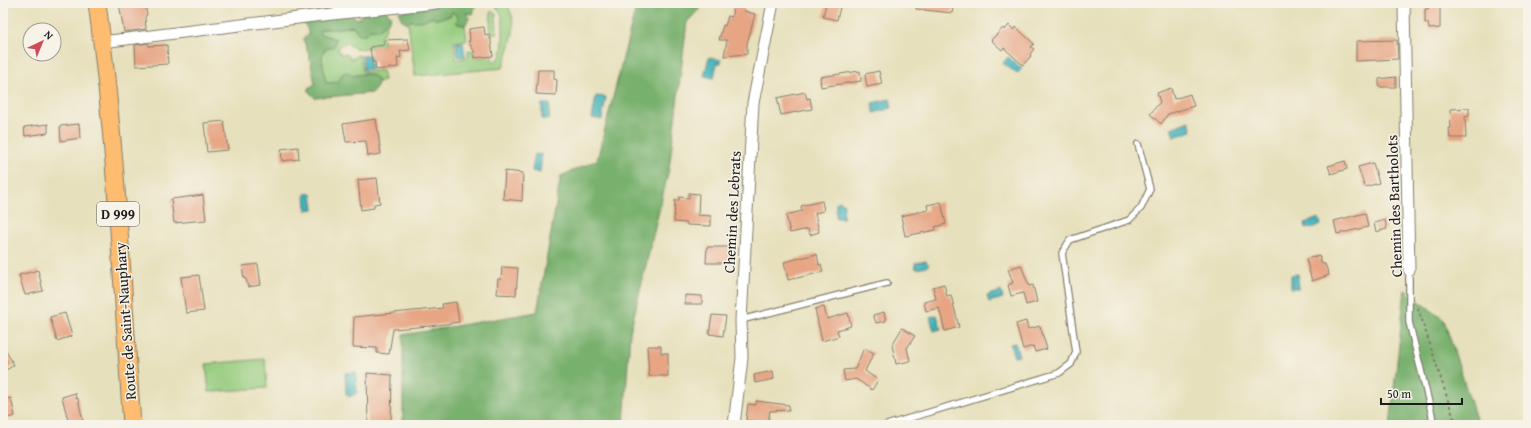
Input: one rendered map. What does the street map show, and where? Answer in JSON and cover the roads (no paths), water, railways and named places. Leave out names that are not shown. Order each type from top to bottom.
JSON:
[{"type":"main road","name":"Route de Saint-Nauphary","points":[[97,3],[113,144],[132,425]]},
{"type":"street","points":[[102,42],[314,16],[436,3]]},
{"type":"street","name":"Chemin des Lebrats","points":[[734,425],[742,358],[741,320],[753,103],[773,3]]},
{"type":"street","name":"Chemin des Bartholots","points":[[1404,3],[1409,270]]},
{"type":"lane","points":[[887,425],[1059,373],[1071,364],[1076,352],[1062,253],[1070,240],[1129,220],[1141,208],[1150,189],[1138,144]]},
{"type":"lane","points":[[1409,270],[1409,322],[1432,415],[1433,425]]},
{"type":"lane","points":[[741,320],[887,284]]},
{"type":"water","points":[[463,42],[465,56],[458,57],[456,43]]},
{"type":"water","points":[[370,55],[371,69],[364,70],[362,56]]},
{"type":"water","points":[[709,57],[721,60],[721,63],[717,63],[714,78],[704,76]]},
{"type":"water","points":[[1008,57],[1022,68],[1017,74],[1003,63]]},
{"type":"water","points":[[596,96],[606,97],[602,120],[592,118]]},
{"type":"water","points":[[890,99],[892,108],[874,113],[872,103]]},
{"type":"water","points":[[542,104],[550,104],[549,120],[542,119]]},
{"type":"water","points":[[1189,121],[1192,131],[1174,137],[1171,128]]},
{"type":"water","points":[[535,154],[542,155],[540,173],[532,171]]},
{"type":"water","points":[[312,193],[314,209],[306,210],[305,194]]},
{"type":"water","points":[[840,201],[844,204],[843,218],[836,218],[836,203]]},
{"type":"water","points":[[1319,218],[1321,225],[1306,229],[1305,223]]},
{"type":"water","points":[[926,261],[929,265],[927,267],[916,269],[915,263]]},
{"type":"water","points":[[1298,274],[1299,288],[1291,288],[1291,275]]},
{"type":"water","points":[[1001,291],[1003,298],[989,302],[987,296]]},
{"type":"water","points":[[937,315],[941,329],[934,331],[930,317]]},
{"type":"water","points":[[1015,343],[1019,356],[1014,357],[1010,344]]},
{"type":"water","points":[[356,372],[357,393],[350,397],[346,394],[345,373]]}]
